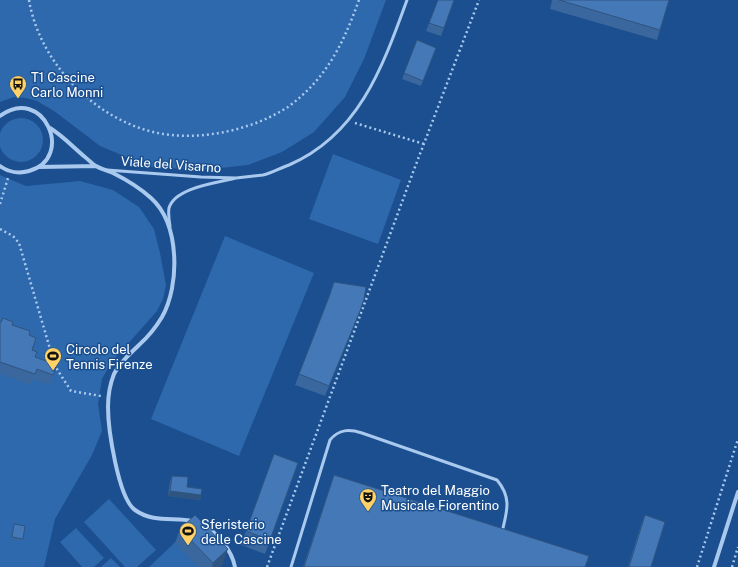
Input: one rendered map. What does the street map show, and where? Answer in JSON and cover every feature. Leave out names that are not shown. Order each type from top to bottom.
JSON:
[{"type":"street","name":"Viale del Visarno","points":[[0,116],[8,110],[14,109],[27,109],[40,115],[50,128],[96,166],[130,182],[152,199],[162,211],[171,234],[174,270],[170,300],[162,317],[150,333],[120,365],[113,378],[109,398],[109,416],[118,474],[128,502],[136,511],[159,519],[193,521],[205,526],[219,538],[228,550],[235,567]]},
{"type":"street","points":[[39,167],[47,158],[51,150],[52,140],[50,128]]},
{"type":"street","points":[[0,166],[10,171]]},
{"type":"street","name":"Viale del Visarno","points":[[10,171],[17,173],[26,172],[39,167],[96,166]]},
{"type":"street","points":[[714,567],[738,492]]},
{"type":"lane","name":"Viale del Visarno","points":[[171,234],[169,208],[171,202],[183,192],[236,178],[265,174],[294,162],[312,153],[348,121],[370,89],[375,79],[394,37],[407,0]]},
{"type":"lane","name":"Viale del Visarno","points":[[104,169],[201,177],[236,178]]},
{"type":"lane","points":[[290,567],[330,440],[339,432],[347,430],[362,433],[497,480],[503,487],[507,496],[508,508],[502,533]]},
{"type":"path","points":[[29,0],[42,41],[56,65],[78,90],[99,107],[132,125],[163,134],[200,136],[231,132],[261,122],[287,107],[315,82],[334,57],[351,22],[359,0]]},
{"type":"path","points":[[267,567],[479,0]]},
{"type":"path","points":[[348,121],[424,144]]},
{"type":"path","points":[[0,204],[10,171]]},
{"type":"path","points":[[0,229],[17,239],[19,243],[55,366],[71,391],[109,398]]},
{"type":"path","points":[[697,567],[738,439]]},
{"type":"path","points":[[732,567],[738,547]]},
{"type":"shaded area","points":[[0,0],[386,0],[364,59],[345,97],[314,132],[282,152],[248,165],[203,170],[150,167],[100,146],[54,111],[37,101],[14,97],[0,102]]},
{"type":"shaded area","points":[[17,118],[25,118],[37,124],[43,136],[43,144],[37,156],[25,162],[17,162],[5,156],[-1,144],[-1,136],[5,124]]},
{"type":"shaded area","points":[[333,154],[401,180],[378,244],[309,219]]},
{"type":"shaded area","name":"Circolo del Tennis Firenze","points":[[0,175],[26,186],[80,181],[113,190],[139,207],[154,229],[166,285],[163,299],[157,311],[111,363],[102,379],[98,404],[102,431],[92,455],[55,519],[44,567],[0,567]]},
{"type":"shaded area","points":[[225,236],[314,273],[239,456],[151,419]]},
{"type":"shaded area","points":[[109,499],[156,550],[137,567],[125,567],[84,522]]},
{"type":"shaded area","points":[[76,528],[104,558],[94,567],[82,567],[60,542]]},
{"type":"shaded area","name":"Sferisterio delle Cascine","points":[[189,529],[223,563],[219,567],[149,567]]},
{"type":"shaded area","points":[[111,558],[120,567],[101,567]]},
{"type":"building","points":[[438,0],[454,0],[444,28],[429,23]]},
{"type":"building","points":[[559,0],[669,0],[660,30]]},
{"type":"building","points":[[417,40],[436,48],[423,81],[404,73]]},
{"type":"building","points":[[334,282],[366,287],[360,311],[329,386],[299,374]]},
{"type":"building","points":[[3,318],[13,322],[12,325],[30,331],[29,335],[36,338],[32,350],[37,352],[35,357],[57,365],[53,375],[37,369],[35,374],[0,362],[0,322]]},
{"type":"building","points":[[274,454],[298,463],[270,540],[246,531]]},
{"type":"building","name":"Teatro del Maggio Musicale Fiorentino","points":[[334,475],[589,556],[585,567],[304,567]]},
{"type":"building","points":[[172,476],[188,477],[187,487],[202,489],[201,495],[170,491]]},
{"type":"building","points":[[195,515],[228,549],[213,563],[180,529]]},
{"type":"building","points":[[645,515],[665,522],[651,567],[629,567]]},
{"type":"building","points":[[14,524],[25,526],[23,539],[12,537]]},
{"type":"place","name":"T1 Cascine Carlo Monni","points":[[18,99]]},
{"type":"place","name":"Circolo del Tennis Firenze","points":[[53,371]]},
{"type":"place","name":"Teatro del Maggio Musicale Fiorentino","points":[[368,512]]},
{"type":"place","name":"Sferisterio delle Cascine","points":[[188,546]]}]
